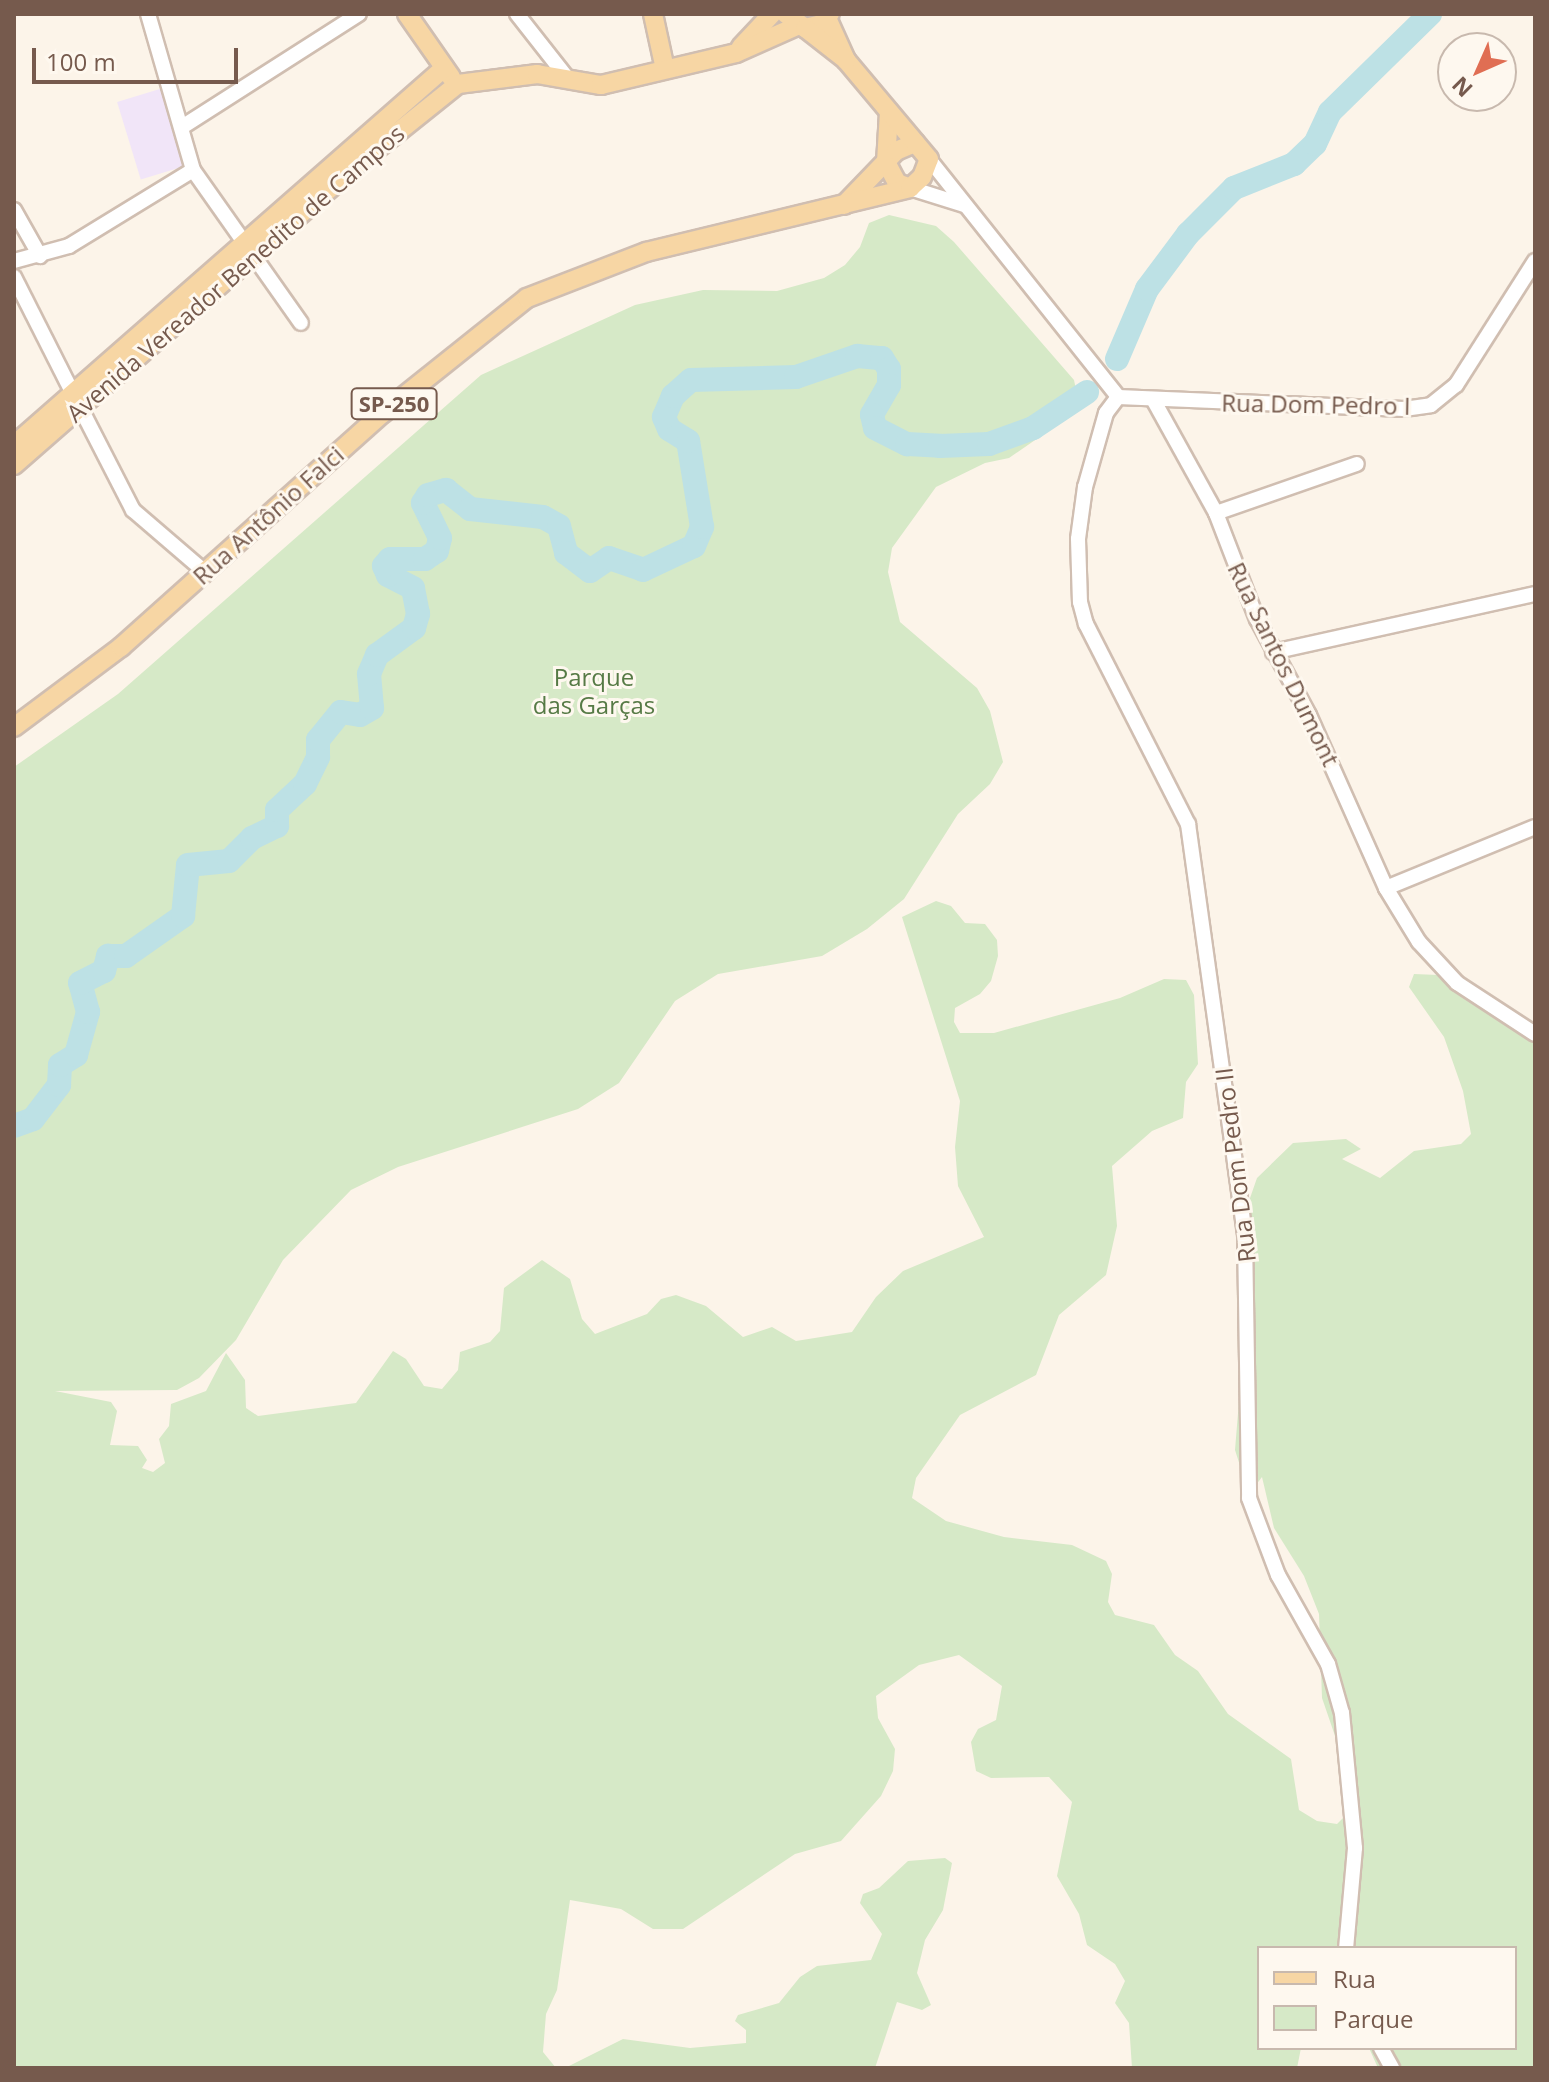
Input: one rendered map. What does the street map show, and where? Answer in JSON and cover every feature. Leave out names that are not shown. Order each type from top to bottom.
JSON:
[{"type":"main road","points":[[407,14],[458,84],[565,75],[601,85],[736,53],[796,22],[828,16],[846,60]]},
{"type":"main road","points":[[653,14],[665,69]]},
{"type":"main road","points":[[736,53],[772,14]]},
{"type":"main road","points":[[796,22],[846,60],[929,159],[910,188],[897,183],[886,162],[889,112]]},
{"type":"main road","name":"Avenida Vereador Benedito de Campos","points":[[14,445],[76,398],[248,250],[444,68]]},
{"type":"main road","name":"Avenida Vereador Benedito de Campos","points":[[346,162],[458,84]]},
{"type":"main road","points":[[842,207],[886,162],[915,143]]},
{"type":"main road","name":"Rua Antônio Falci","points":[[14,727],[121,647],[383,413],[527,298],[646,252],[842,207],[910,188]]},
{"type":"main road","name":"Avenida Vereador Benedito de Campos","points":[[14,465],[76,398]]},
{"type":"street","points":[[148,14],[193,170],[301,323]]},
{"type":"street","points":[[182,127],[359,14]]},
{"type":"street","points":[[517,14],[565,75]]},
{"type":"street","points":[[929,159],[1118,397]]},
{"type":"street","points":[[14,261],[69,246],[193,170]]},
{"type":"street","points":[[910,188],[968,206]]},
{"type":"street","points":[[14,210],[40,256]]},
{"type":"street","name":"Rua Dom Pedro I","points":[[1118,397],[1154,401],[1404,409],[1431,405],[1456,385],[1535,261]]},
{"type":"street","points":[[14,277],[133,510],[205,572]]},
{"type":"street","name":"Rua Dom Pedro II","points":[[1118,397],[1106,413],[1085,487],[1078,539],[1080,602],[1086,624],[1188,824],[1245,1235],[1249,1498],[1278,1575],[1328,1664],[1342,1713],[1355,1848],[1346,1946]]},
{"type":"street","name":"Rua Santos Dumont","points":[[1154,401],[1216,513],[1273,652],[1330,758],[1386,888],[1419,942],[1457,983],[1535,1034]]},
{"type":"street","points":[[1216,513],[1357,464]]},
{"type":"street","points":[[1273,652],[1535,594]]},
{"type":"street","points":[[1386,888],[1535,827]]},
{"type":"street","points":[[1382,2050],[1392,2068]]},
{"type":"shaded area","points":[[163,88],[187,165],[141,179],[117,102]]},
{"type":"green space","name":"Parque das Garças","points":[[889,215],[936,226],[954,242],[1074,380],[1080,409],[1009,458],[985,463],[936,487],[892,548],[888,572],[900,622],[977,688],[990,711],[1003,762],[990,784],[958,814],[904,899],[867,929],[822,956],[718,974],[675,1001],[619,1083],[578,1109],[398,1167],[351,1190],[283,1260],[236,1340],[199,1378],[177,1390],[55,1391],[111,1402],[117,1411],[110,1445],[138,1446],[147,1460],[142,1468],[153,1472],[165,1463],[159,1439],[169,1426],[171,1404],[206,1391],[226,1353],[245,1380],[246,1408],[258,1416],[356,1403],[393,1351],[406,1359],[424,1386],[442,1389],[458,1370],[460,1352],[490,1342],[500,1331],[504,1288],[542,1260],[570,1279],[582,1319],[595,1334],[647,1314],[661,1299],[676,1295],[706,1306],[743,1337],[772,1327],[796,1341],[852,1332],[876,1297],[903,1271],[984,1237],[958,1186],[955,1147],[960,1101],[902,917],[936,901],[951,906],[965,923],[985,924],[997,940],[998,956],[991,981],[980,994],[955,1008],[954,1022],[960,1033],[994,1033],[1120,998],[1164,979],[1186,980],[1194,995],[1198,1064],[1186,1082],[1183,1118],[1152,1131],[1112,1166],[1117,1226],[1106,1275],[1059,1315],[1036,1375],[960,1415],[916,1478],[912,1498],[946,1521],[1004,1537],[1072,1545],[1106,1561],[1112,1574],[1108,1602],[1115,1615],[1154,1625],[1175,1655],[1198,1671],[1228,1714],[1291,1759],[1299,1810],[1317,1821],[1337,1824],[1344,1817],[1345,1765],[1322,1698],[1319,1614],[1304,1576],[1274,1528],[1262,1477],[1249,1494],[1235,1450],[1239,1401],[1254,1358],[1242,1221],[1257,1178],[1293,1143],[1346,1139],[1361,1149],[1342,1159],[1380,1178],[1414,1151],[1461,1144],[1471,1134],[1463,1091],[1444,1037],[1409,987],[1414,974],[1438,975],[1508,1025],[1535,1036],[1535,2068],[1378,2068],[1370,2050],[1517,2050],[1517,1946],[1257,1946],[1257,2050],[1301,2050],[1297,2068],[1132,2068],[1129,2023],[1115,2003],[1125,1981],[1115,1964],[1087,1945],[1079,1914],[1057,1876],[1072,1802],[1049,1777],[991,1778],[976,1771],[971,1742],[978,1729],[996,1720],[1002,1686],[959,1655],[919,1665],[876,1696],[878,1718],[895,1749],[893,1771],[881,1796],[841,1841],[795,1854],[683,1929],[653,1929],[621,1909],[570,1900],[557,1990],[546,2014],[543,2052],[556,2068],[14,2068],[14,767],[118,694],[481,375],[635,305],[703,290],[777,291],[824,278],[845,265],[860,247],[869,223]]},
{"type":"green space","points":[[945,1858],[952,1863],[943,1910],[925,1940],[917,1973],[931,2005],[922,2010],[897,2002],[875,2068],[565,2068],[623,2039],[690,2048],[746,2043],[746,2030],[735,2021],[738,2015],[779,2003],[800,1977],[817,1966],[871,1960],[882,1934],[860,1903],[863,1894],[879,1888],[908,1861]]},
{"type":"waterway","points":[[1117,359],[1147,289],[1188,234],[1234,188],[1294,164],[1315,144],[1330,112],[1430,14]]},
{"type":"waterway","points":[[14,1126],[33,1119],[59,1085],[60,1065],[76,1055],[88,1012],[80,983],[104,971],[108,956],[126,956],[183,916],[188,865],[229,861],[252,838],[277,826],[277,810],[305,784],[318,757],[318,740],[341,712],[360,715],[372,708],[369,674],[377,655],[414,628],[418,614],[413,588],[388,575],[384,566],[390,559],[425,559],[437,551],[440,538],[423,503],[428,495],[446,490],[470,509],[543,517],[559,526],[566,553],[590,571],[609,558],[643,570],[694,546],[702,527],[688,441],[669,429],[664,417],[673,396],[691,380],[796,377],[857,356],[882,358],[889,369],[889,385],[872,415],[875,428],[907,444],[940,446],[989,444],[1033,428],[1087,392]]}]
